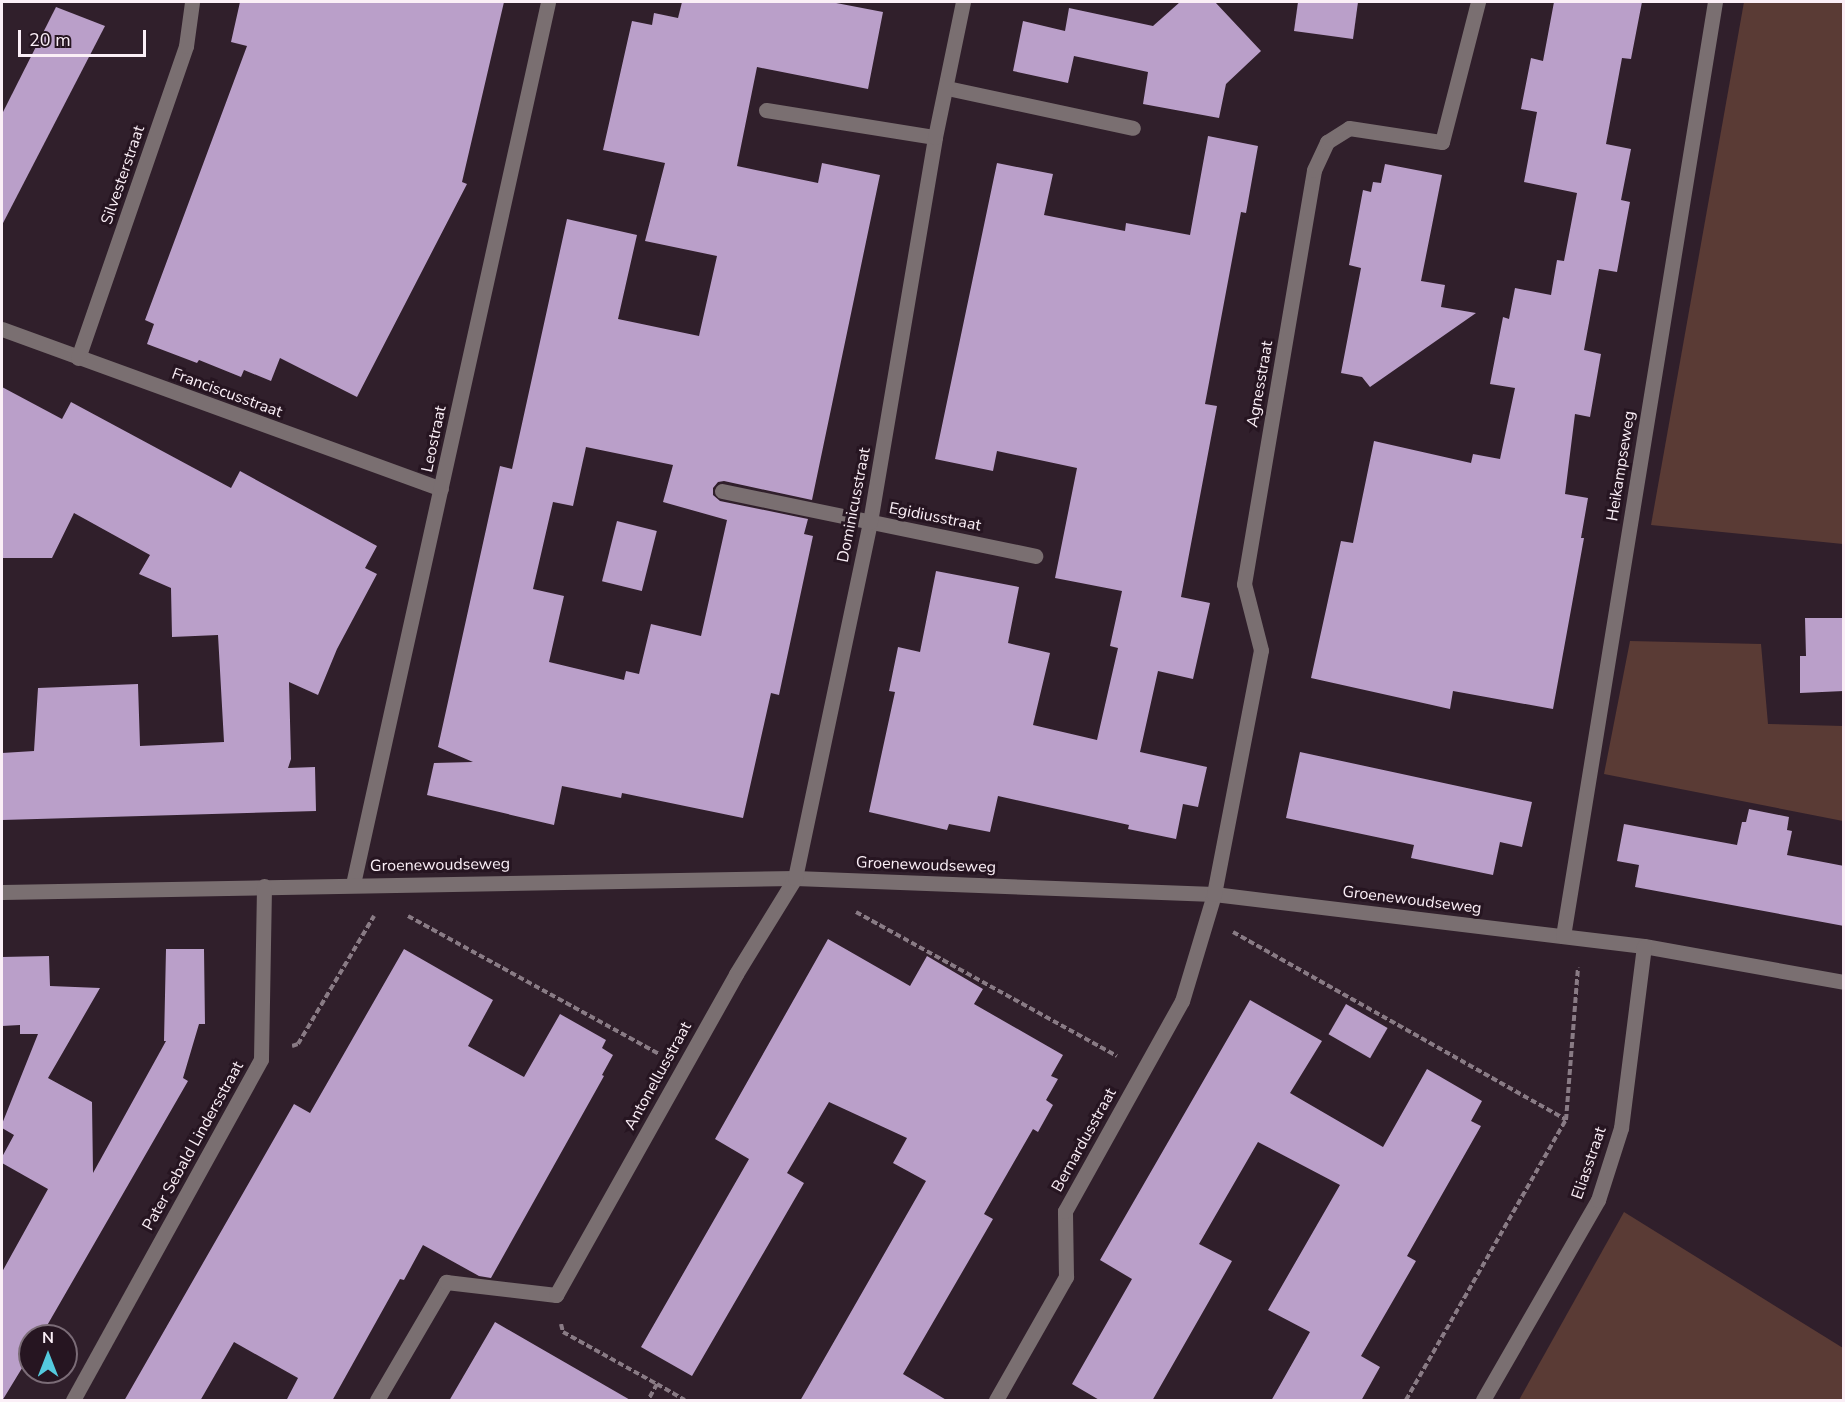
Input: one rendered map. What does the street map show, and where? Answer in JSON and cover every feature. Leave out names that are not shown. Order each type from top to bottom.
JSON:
[{"type":"street","name":"Silvesterstraat","points":[[78,358],[186,46],[192,2]]},
{"type":"street","name":"Leostraat","points":[[353,884],[548,2]]},
{"type":"street","name":"Dominicusstraat","points":[[795,878],[870,522],[935,137],[963,2]]},
{"type":"street","name":"Agnesstraat","points":[[1215,894],[1261,650],[1244,584],[1314,170],[1327,142],[1349,128],[1442,142],[1478,2]]},
{"type":"street","name":"Heikampseweg","points":[[1563,936],[1715,2]]},
{"type":"street","points":[[947,88],[1133,128]]},
{"type":"street","points":[[766,111],[935,137]]},
{"type":"street","name":"Franciscusstraat","points":[[2,329],[441,489]]},
{"type":"street","name":"Egidiusstraat","points":[[722,491],[1035,556]]},
{"type":"street","name":"Groenewoudseweg","points":[[2,892],[353,884],[795,878],[1215,894],[1644,946],[1844,982]]},
{"type":"street","name":"Antonellusstraat","points":[[556,1295],[736,974],[795,878]]},
{"type":"street","name":"Pater Sebald Lindersstraat","points":[[73,1401],[261,1059],[264,886]]},
{"type":"street","name":"Bernardusstraat","points":[[996,1401],[1066,1277],[1065,1211],[1182,1001],[1215,894]]},
{"type":"street","name":"Eliasstraat","points":[[1482,1401],[1598,1200],[1621,1128],[1644,946]]},
{"type":"street","points":[[377,1401],[446,1282],[556,1295]]},
{"type":"path","points":[[261,1059],[298,1044],[393,884]]},
{"type":"path","points":[[383,902],[683,1067]]},
{"type":"path","points":[[846,906],[1143,1071]]},
{"type":"path","points":[[1207,917],[1566,1120]]},
{"type":"path","points":[[1406,1401],[1566,1120],[1580,938]]},
{"type":"path","points":[[556,1295],[563,1332],[685,1401]]},
{"type":"path","points":[[648,1401],[657,1384]]},
{"type":"shaded area","points":[[1744,2],[1843,2],[1843,544],[1651,525]]},
{"type":"shaded area","points":[[1630,641],[1761,644],[1768,724],[1843,726],[1843,821],[1604,774]]},
{"type":"shaded area","points":[[1624,1212],[1843,1348],[1843,1400],[1519,1400]]},
{"type":"building","points":[[240,2],[504,2],[462,182],[467,184],[357,397],[280,358],[271,381],[244,370],[241,377],[199,360],[197,363],[147,344],[154,324],[145,320],[247,46],[231,42]]},
{"type":"building","points":[[682,2],[831,2],[883,12],[868,89],[757,67],[737,166],[818,183],[822,163],[880,175],[812,500],[724,481],[718,482],[713,488],[713,495],[720,501],[808,519],[804,534],[813,536],[779,695],[771,693],[743,818],[622,793],[621,798],[562,786],[554,825],[427,795],[434,763],[473,762],[438,747],[500,466],[512,469],[567,219],[637,235],[618,319],[699,336],[717,256],[645,241],[665,163],[603,150],[632,21],[652,25],[654,13],[678,18]],"holes":[[[586,447],[673,465],[663,502],[727,520],[701,636],[651,624],[639,674],[626,671],[624,680],[549,662],[564,596],[533,589],[553,502],[573,506]]]},
{"type":"building","points":[[1180,2],[1215,2],[1261,51],[1226,84],[1219,118],[1143,104],[1148,72],[1074,56],[1068,83],[1013,71],[1023,21],[1065,31],[1069,8],[1153,26]]},
{"type":"building","points":[[1298,2],[1358,2],[1353,39],[1294,31]]},
{"type":"building","points":[[1554,2],[1642,2],[1631,59],[1622,58],[1606,144],[1631,149],[1621,200],[1630,202],[1617,272],[1599,269],[1584,350],[1601,354],[1590,417],[1575,414],[1565,494],[1588,498],[1581,538],[1584,538],[1553,709],[1453,691],[1450,709],[1311,678],[1341,541],[1353,543],[1374,441],[1471,463],[1473,454],[1500,459],[1515,388],[1490,384],[1503,317],[1509,319],[1515,288],[1551,295],[1557,260],[1564,261],[1577,193],[1524,182],[1537,112],[1521,109],[1531,58],[1543,61]]},
{"type":"building","points":[[56,7],[105,26],[2,225],[2,114]]},
{"type":"building","points":[[1208,136],[1258,146],[1246,213],[1241,212],[1205,404],[1217,406],[1181,597],[1210,603],[1193,679],[1158,671],[1140,752],[1207,767],[1198,807],[1183,804],[1176,839],[1128,829],[1129,825],[998,796],[990,832],[949,824],[947,830],[869,812],[895,692],[889,691],[898,647],[920,652],[936,571],[1019,587],[1008,643],[1050,653],[1033,725],[1097,740],[1118,648],[1110,646],[1122,591],[1055,578],[1077,468],[997,451],[993,471],[935,459],[997,163],[1053,174],[1044,215],[1125,231],[1126,223],[1190,235]]},
{"type":"building","points":[[1385,164],[1442,175],[1421,281],[1445,285],[1441,307],[1476,313],[1370,387],[1362,377],[1341,373],[1361,268],[1349,265],[1363,190],[1371,192],[1373,182],[1381,183]]},
{"type":"building","points":[[2,387],[62,419],[71,402],[231,488],[240,471],[377,546],[365,568],[377,574],[337,649],[318,695],[289,682],[291,759],[288,768],[315,767],[316,811],[2,820],[2,753],[34,751],[38,688],[138,684],[140,746],[224,742],[218,635],[172,637],[171,588],[139,574],[150,555],[74,513],[52,558],[2,558]]},
{"type":"building","points":[[617,521],[657,531],[642,591],[602,581]]},
{"type":"building","points":[[1805,618],[1844,618],[1844,691],[1800,693],[1800,656],[1806,656]]},
{"type":"building","points":[[1300,752],[1532,802],[1522,847],[1500,842],[1493,875],[1411,858],[1414,845],[1286,818]]},
{"type":"building","points":[[1749,809],[1789,817],[1787,830],[1792,831],[1787,855],[1844,866],[1844,926],[1635,887],[1639,865],[1617,861],[1624,824],[1737,845],[1742,822],[1746,822]]},
{"type":"building","points":[[828,939],[910,986],[927,956],[983,989],[974,1004],[1063,1055],[1051,1076],[1058,1079],[1046,1100],[1053,1105],[1038,1132],[1033,1129],[984,1214],[993,1219],[903,1374],[948,1401],[800,1401],[926,1181],[893,1163],[907,1138],[829,1102],[787,1173],[804,1183],[692,1376],[641,1347],[749,1159],[715,1139]]},
{"type":"building","points":[[166,949],[204,949],[205,1024],[199,1024],[183,1078],[188,1081],[48,1324],[18,1324],[18,1375],[2,1401],[2,1272],[48,1189],[2,1163],[2,1157],[14,1135],[2,1128],[2,1124],[38,1034],[20,1034],[20,1025],[2,1026],[2,957],[49,956],[50,986],[100,988],[48,1078],[92,1102],[93,1173],[166,1041],[164,1041]]},
{"type":"building","points":[[404,949],[493,1000],[468,1046],[524,1077],[560,1014],[606,1040],[602,1048],[613,1055],[602,1075],[604,1076],[491,1278],[479,1276],[423,1245],[404,1280],[400,1279],[332,1401],[286,1401],[298,1378],[234,1342],[200,1401],[124,1401],[294,1104],[310,1113]]},
{"type":"building","points":[[1250,1000],[1322,1041],[1290,1093],[1383,1147],[1427,1069],[1482,1101],[1471,1121],[1481,1126],[1407,1256],[1416,1261],[1361,1356],[1380,1367],[1361,1401],[1271,1401],[1310,1332],[1268,1310],[1340,1185],[1258,1142],[1199,1244],[1232,1261],[1152,1401],[1101,1401],[1072,1384],[1132,1279],[1100,1260]]},
{"type":"building","points":[[1346,1004],[1388,1028],[1370,1058],[1328,1034]]},
{"type":"building","points":[[495,1322],[540,1348],[632,1401],[449,1401]]}]
